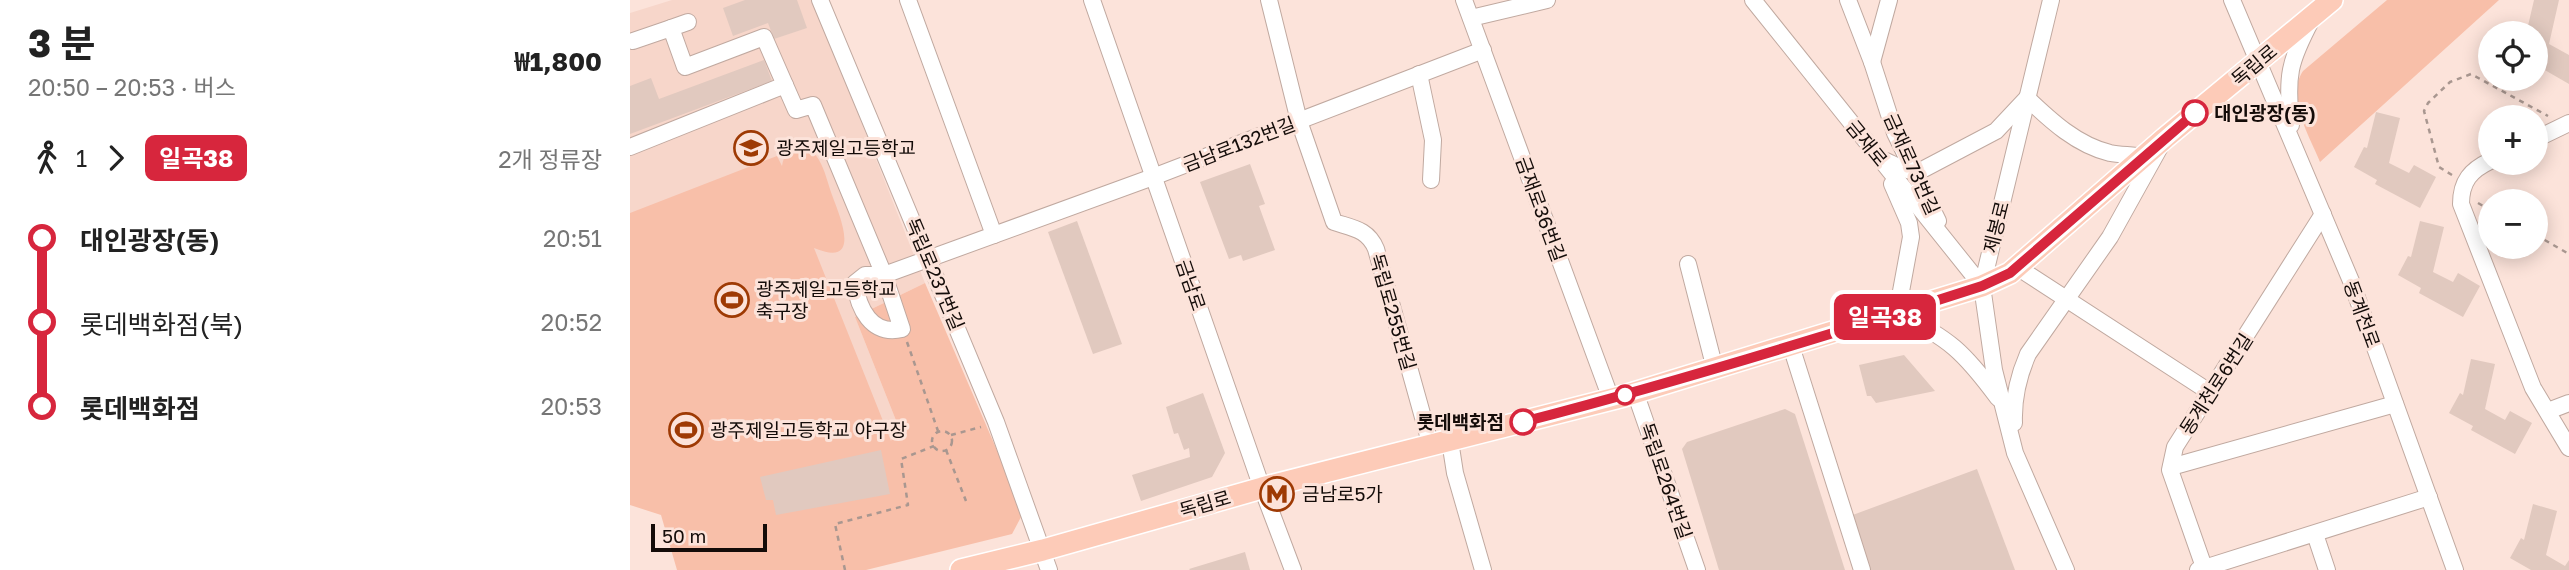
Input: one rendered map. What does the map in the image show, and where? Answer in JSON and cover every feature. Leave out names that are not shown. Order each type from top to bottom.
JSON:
[{"type":"main road","name":"독립로","points":[[961,570],[1046,560],[1262,488],[1611,399],[1982,286],[2010,273],[2165,138],[2332,0]]},
{"type":"street","name":"독립로237번길","points":[[820,0],[996,422],[1046,560]]},
{"type":"street","points":[[908,0],[916,29],[994,235]]},
{"type":"street","name":"금남로","points":[[1092,0],[1293,570]]},
{"type":"street","name":"독립로255번길","points":[[1269,0],[1299,121],[1334,222],[1365,232],[1373,241],[1440,444]]},
{"type":"street","name":"금재로36번길","points":[[1464,0],[1611,399]]},
{"type":"street","points":[[1471,18],[1547,0]]},
{"type":"street","name":"금재로","points":[[1753,0],[1982,286]]},
{"type":"street","name":"금재로73번길","points":[[1848,0],[1895,133],[1951,247]]},
{"type":"street","points":[[1872,62],[1889,0]]},
{"type":"street","name":"제봉로","points":[[2051,0],[1982,286],[1994,370],[2015,453],[2066,570]]},
{"type":"street","name":"동계천로","points":[[2232,0],[2351,281],[2455,570]]},
{"type":"street","points":[[2292,138],[2289,72],[2298,46],[2315,14]]},
{"type":"street","points":[[633,41],[688,22]]},
{"type":"street","points":[[671,28],[685,67],[764,37],[796,110],[813,105],[884,275],[902,329]]},
{"type":"street","name":"금남로132번길","points":[[902,329],[893,331],[876,325],[863,313],[857,301],[855,283],[865,275],[884,275],[1153,177],[1483,50]]},
{"type":"street","points":[[1419,74],[1433,140],[1432,180]]},
{"type":"street","points":[[630,147],[785,85]]},
{"type":"street","points":[[1879,157],[1901,169],[1914,172],[1996,131],[2027,98],[2054,125],[2080,141],[2109,153],[2143,157]]},
{"type":"street","points":[[2548,133],[2566,124]]},
{"type":"street","points":[[2015,453],[2014,413],[2020,373],[2028,354],[2110,237],[2165,138]]},
{"type":"street","points":[[1879,157],[1909,223],[1909,250],[1897,313],[1934,330],[1956,347],[2003,404]]},
{"type":"street","points":[[2478,167],[2465,183],[2461,198],[2465,216],[2533,388],[2569,448]]},
{"type":"street","name":"동계천로6번길","points":[[2171,467],[2175,447],[2323,214]]},
{"type":"street","points":[[1688,264],[1715,369]]},
{"type":"street","points":[[2017,267],[2211,393]]},
{"type":"street","points":[[1788,347],[1853,570]]},
{"type":"street","points":[[1788,347],[1862,570]]},
{"type":"street","name":"독립로264번길","points":[[1635,392],[1697,570]]},
{"type":"street","points":[[2548,411],[2569,403]]},
{"type":"street","points":[[2395,404],[2171,467],[2202,569],[2430,497]]},
{"type":"street","points":[[1440,444],[1455,473],[1483,570]]},
{"type":"street","points":[[2315,534],[2327,570]]},
{"type":"path","points":[[2465,183],[2439,167],[2424,117],[2428,103],[2450,82],[2471,74],[2566,124]]},
{"type":"path","points":[[2548,242],[2569,254]]},
{"type":"path","points":[[902,329],[938,431]]},
{"type":"path","points":[[950,435],[996,422]]},
{"type":"path","points":[[938,431],[950,435],[952,444],[946,450],[941,451],[934,446],[932,438],[938,431]]},
{"type":"path","points":[[845,570],[835,524],[908,505],[901,459],[934,446]]},
{"type":"path","points":[[946,450],[966,501]]},
{"type":"shaded area","name":"광주제일고등학교","points":[[672,0],[813,0],[925,283],[855,317],[897,423],[891,442],[630,505],[630,13]]},
{"type":"shaded area","points":[[2387,0],[2499,0],[2320,162],[2301,117],[2298,82],[2303,71]]},
{"type":"shaded area","points":[[802,147],[812,151],[821,164],[843,228],[843,246],[838,252],[814,248],[891,441],[897,423],[855,317],[925,283],[1017,497],[1021,517],[1012,534],[866,570],[677,570],[661,515],[630,505],[630,213],[777,156],[782,166],[788,153]]},
{"type":"building","points":[[745,0],[797,0],[807,28],[774,39],[768,23],[733,36],[723,8]]},
{"type":"building","points":[[2534,0],[2559,0],[2549,44],[2569,55],[2569,84],[2548,72],[2548,21],[2529,21]]},
{"type":"building","points":[[764,60],[772,81],[630,134],[630,86],[651,78],[659,99]]},
{"type":"building","points":[[2376,112],[2400,118],[2389,163],[2409,173],[2414,165],[2436,177],[2420,208],[2375,184],[2377,180],[2354,167],[2364,147],[2367,148]]},
{"type":"building","points":[[1250,164],[1265,204],[1259,206],[1275,250],[1243,261],[1241,255],[1229,259],[1200,182]]},
{"type":"building","points":[[1077,221],[1122,344],[1093,354],[1048,232]]},
{"type":"building","points":[[2420,221],[2444,227],[2433,272],[2453,282],[2458,273],[2480,286],[2463,317],[2419,293],[2421,288],[2398,275],[2408,256],[2411,257]]},
{"type":"building","points":[[1904,355],[1935,391],[1876,403],[1871,396],[1867,396],[1859,365]]},
{"type":"building","points":[[2471,359],[2495,364],[2485,409],[2505,420],[2510,411],[2532,423],[2515,454],[2471,430],[2473,426],[2449,413],[2460,393],[2463,395]]},
{"type":"building","points":[[1203,393],[1225,453],[1212,477],[1141,501],[1132,475],[1190,457],[1189,448],[1184,450],[1178,433],[1174,434],[1166,407]]},
{"type":"building","points":[[1785,409],[1795,414],[1845,570],[1719,570],[1682,449],[1687,442]]},
{"type":"building","points":[[881,450],[890,494],[776,515],[773,500],[766,500],[760,477]]},
{"type":"building","points":[[1977,469],[2015,570],[1870,570],[1850,516]]},
{"type":"building","points":[[2533,504],[2557,511],[2546,555],[2565,566],[2569,560],[2569,570],[2531,570],[2510,558],[2521,538],[2524,540]]},
{"type":"building","points":[[1245,552],[1250,570],[1189,569]]},
{"type":"bus line","name":"일곡38","points":[[1523,422],[1624,396],[1982,286],[2010,273],[2195,113]]},
{"type":"place","name":"대인광장(동)","points":[[2195,113]]},
{"type":"place","name":"광주제일고등학교","points":[[751,148]]},
{"type":"place","name":"광주제일고등학교 축구장","points":[[732,300]]},
{"type":"place","name":"롯데백화점","points":[[1523,422]]},
{"type":"place","name":"광주제일고등학교 야구장","points":[[686,430]]},
{"type":"place","name":"금남로5가","points":[[1277,494]]}]
